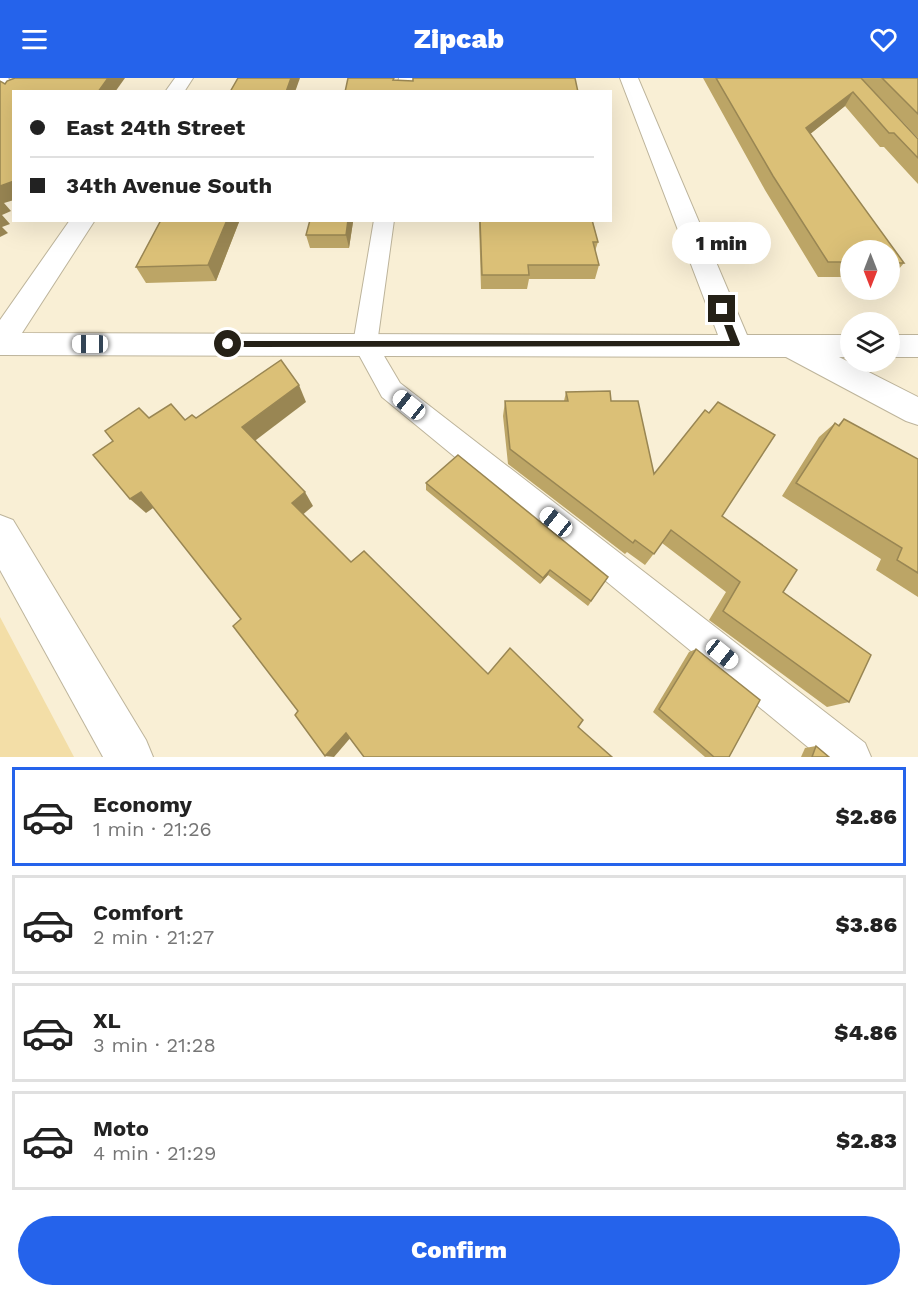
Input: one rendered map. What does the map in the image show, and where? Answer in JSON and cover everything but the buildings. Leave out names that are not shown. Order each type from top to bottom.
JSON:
[{"type":"street","points":[[629,78],[736,344]]},
{"type":"street","points":[[0,343],[82,222]]},
{"type":"street","points":[[0,343],[840,346]]},
{"type":"street","points":[[792,346],[918,412]]},
{"type":"street","points":[[900,346],[918,346]]},
{"type":"street","points":[[0,533],[129,757]]},
{"type":"lane","points":[[0,80],[12,90]]},
{"type":"lane","points":[[384,222],[365,344],[391,390],[851,757]]},
{"type":"shaded area","points":[[0,617],[74,757],[0,757]]},
{"type":"route","points":[[228,344],[736,344],[722,309]]}]
